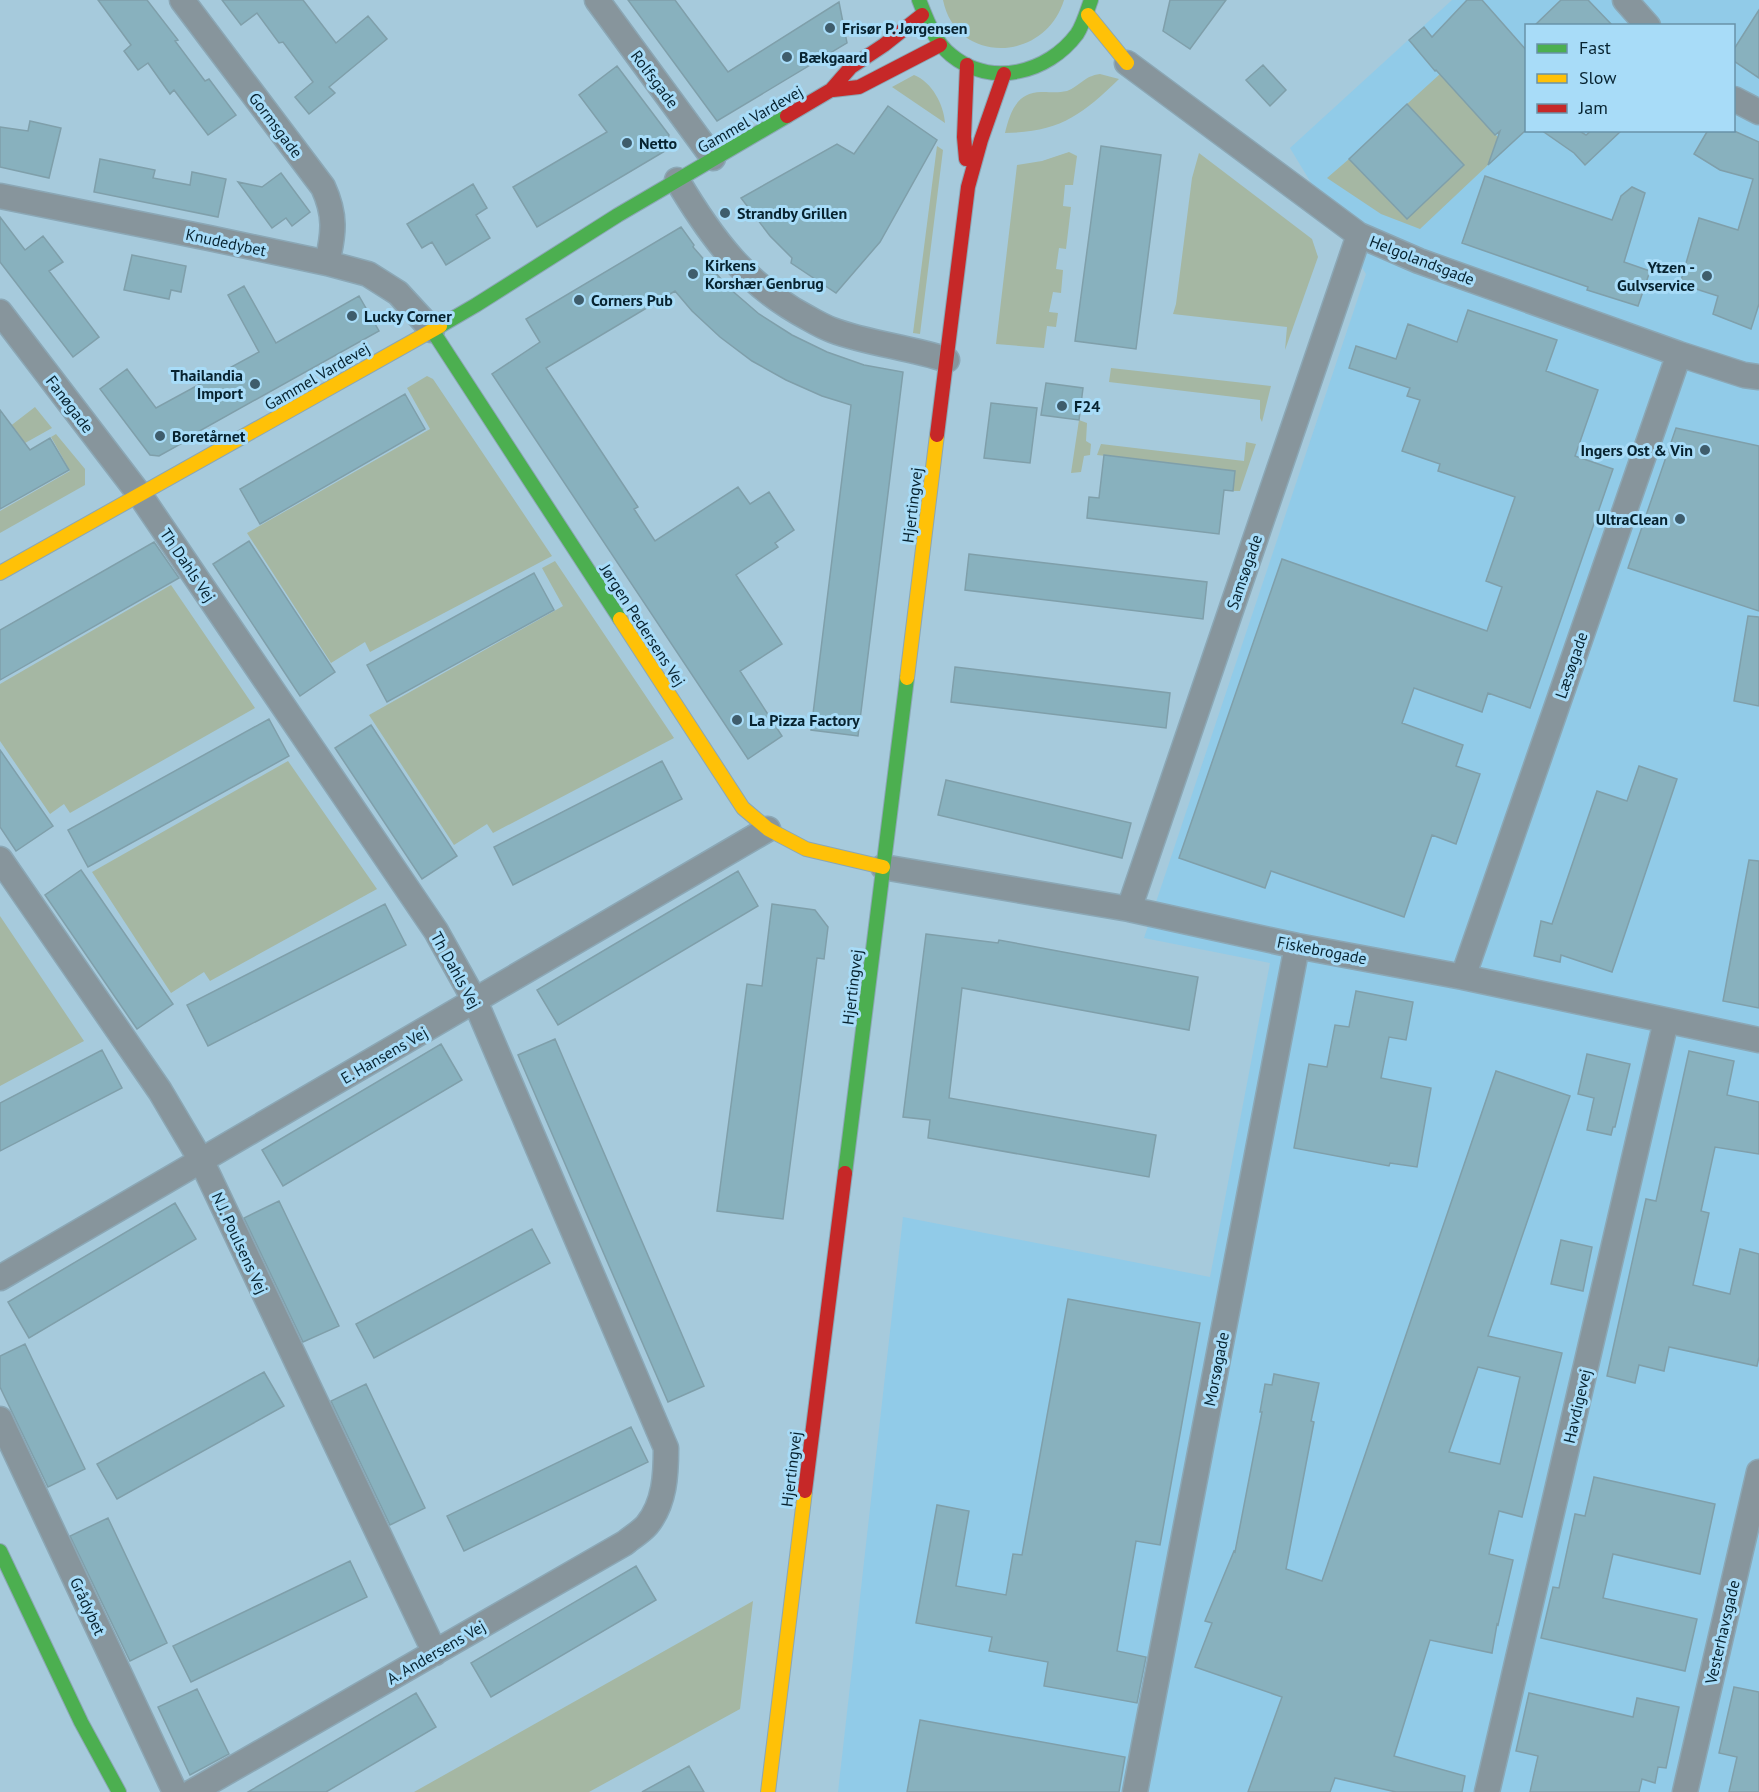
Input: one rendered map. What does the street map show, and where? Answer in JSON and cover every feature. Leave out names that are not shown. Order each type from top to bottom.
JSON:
[{"type":"street","name":"Gormsgade","points":[[182,0],[322,187],[334,218],[332,244],[327,263]]},
{"type":"street","name":"Rolfsgade","points":[[597,0],[713,158]]},
{"type":"street","points":[[919,0],[929,31],[954,58],[986,72],[1004,74],[1033,69],[1048,63],[1078,44],[1091,0]]},
{"type":"street","points":[[1625,0],[1646,24]]},
{"type":"street","name":"Gammel Vardevej","points":[[0,573],[485,300],[618,214],[831,90],[851,67],[922,15]]},
{"type":"street","name":"Helgolandsgade","points":[[1088,15],[1116,58],[1359,235],[1419,261],[1679,354],[1744,375],[1759,377]]},
{"type":"street","name":"Gammel Vardevej","points":[[831,90],[859,87],[940,45]]},
{"type":"street","name":"Hjertingvej","points":[[968,65],[964,137],[968,187]]},
{"type":"street","name":"Hjertingvej","points":[[768,1792],[968,187],[981,140],[1004,74]]},
{"type":"street","points":[[1735,100],[1759,112]]},
{"type":"street","points":[[677,180],[711,234],[731,259],[749,278],[783,305],[830,330],[947,360]]},
{"type":"street","name":"Knudedybet","points":[[0,196],[327,263],[368,274],[403,298],[432,330]]},
{"type":"street","name":"Samsøgade","points":[[1129,909],[1359,235]]},
{"type":"street","name":"Fanøgade","points":[[0,312],[140,495]]},
{"type":"street","name":"Jørgen Pedersens Vej","points":[[432,330],[742,808],[768,829],[806,849],[883,867]]},
{"type":"street","name":"Læsøgade","points":[[1463,977],[1679,354]]},
{"type":"street","name":"Th Dahls Vej","points":[[140,495],[436,931],[475,1001],[666,1448],[663,1495]]},
{"type":"street","name":"E. Hansens Vej","points":[[0,1278],[202,1162],[768,829]]},
{"type":"street","name":"N.J. Poulsens Vej","points":[[0,859],[160,1091],[202,1162],[435,1653]]},
{"type":"street","name":"Fiskebrogade","points":[[883,867],[1129,909],[1297,946],[1463,977],[1759,1040]]},
{"type":"street","name":"Morsøgade","points":[[1135,1792],[1297,946]]},
{"type":"street","name":"Havdigevej","points":[[1487,1792],[1666,1020]]},
{"type":"street","name":"Grådybet","points":[[0,1419],[175,1792]]},
{"type":"street","name":"Vesterhavsgade","points":[[1685,1792],[1759,1472]]},
{"type":"street","name":"A. Andersens Vej","points":[[192,1792],[625,1543],[647,1525],[663,1495]]},
{"type":"street","points":[[0,1551],[77,1714],[119,1792]]},
{"type":"shaded area","points":[[1452,0],[1759,0],[1759,1792],[838,1792],[903,1217],[1210,1277],[1270,963],[1144,938],[1366,274],[1290,148]]},
{"type":"green space","points":[[943,0],[1064,0],[1054,21],[1039,36],[1021,45],[1001,48],[982,45],[965,36],[951,21]]},
{"type":"green space","points":[[1100,74],[1119,79],[1093,103],[1068,120],[1040,129],[1005,133],[1016,104],[1027,95],[1067,91],[1090,77]]},
{"type":"green space","points":[[1440,74],[1507,147],[1420,229],[1381,214],[1327,178],[1349,159],[1407,219],[1464,165],[1407,104]]},
{"type":"green space","points":[[914,75],[926,83],[936,95],[945,123],[892,87]]},
{"type":"green space","points":[[937,146],[943,150],[920,334],[913,333]]},
{"type":"green space","points":[[1069,152],[1077,156],[1073,185],[1065,185],[1063,206],[1071,207],[1066,249],[1059,248],[1056,269],[1063,270],[1061,293],[1053,292],[1049,312],[1058,313],[1056,327],[1047,326],[1044,348],[996,344],[1017,165],[1042,161]]},
{"type":"green space","points":[[1199,153],[1312,239],[1318,257],[1285,350],[1287,327],[1173,314],[1192,178]]},
{"type":"green space","points":[[1111,368],[1271,386],[1262,422],[1260,400],[1109,382]]},
{"type":"green space","points":[[427,376],[433,379],[552,556],[370,652],[365,642],[331,663],[247,533],[430,429],[407,388]]},
{"type":"green space","points":[[35,407],[52,428],[0,457],[0,434]]},
{"type":"green space","points":[[1079,420],[1087,423],[1086,441],[1091,444],[1090,455],[1084,456],[1081,472],[1071,473]]},
{"type":"green space","points":[[56,434],[85,469],[85,485],[0,533],[0,511],[70,471],[51,437]]},
{"type":"green space","points":[[1246,442],[1256,444],[1240,491],[1233,491],[1235,471],[1097,455],[1101,444],[1244,461]]},
{"type":"green space","points":[[555,561],[674,738],[493,833],[487,824],[454,845],[369,715],[563,606],[542,568]]},
{"type":"green space","points":[[171,585],[255,708],[70,813],[64,804],[50,814],[0,741],[0,684]]},
{"type":"green space","points":[[288,761],[377,889],[210,981],[204,972],[171,993],[92,872]]},
{"type":"green space","points":[[0,916],[84,1041],[0,1086]]},
{"type":"green space","points":[[753,1601],[740,1709],[589,1792],[414,1792]]},
{"type":"building","points":[[98,0],[147,0],[178,40],[175,41],[205,81],[209,79],[236,115],[208,135],[174,90],[170,94],[148,63],[138,70],[124,51],[131,45]]},
{"type":"building","points":[[222,0],[303,0],[336,43],[368,16],[387,39],[329,87],[335,93],[309,114],[295,97],[313,82],[283,42],[279,43],[257,13],[241,25]]},
{"type":"building","name":"Bækgaard","points":[[628,0],[675,0],[728,72],[839,2],[847,43],[717,121]]},
{"type":"building","points":[[1170,0],[1226,0],[1190,49],[1163,31]]},
{"type":"building","points":[[1467,0],[1482,0],[1525,49],[1525,131],[1488,165],[1500,131],[1495,135],[1409,40],[1424,27],[1432,37]]},
{"type":"building","points":[[1561,0],[1588,0],[1611,24],[1536,24]]},
{"type":"building","points":[[1759,10],[1759,78],[1735,62],[1735,47]]},
{"type":"building","points":[[1263,65],[1286,90],[1270,106],[1246,80]]},
{"type":"building","name":"Netto","points":[[617,66],[669,135],[665,151],[537,227],[513,187],[607,132],[579,95]]},
{"type":"building","points":[[1407,104],[1464,165],[1407,219],[1349,159]]},
{"type":"building","points":[[888,106],[937,140],[880,242],[836,293],[791,263],[792,258],[770,236],[741,198],[837,144],[854,154]]},
{"type":"building","points":[[30,121],[61,128],[49,178],[0,167],[0,127],[28,131]]},
{"type":"building","points":[[1735,131],[1759,142],[1759,304],[1751,329],[1713,314],[1718,296],[1680,284],[1699,218],[1738,230],[1753,179],[1720,170],[1694,154],[1707,132]]},
{"type":"building","points":[[1544,132],[1581,132],[1586,135],[1590,132],[1620,132],[1585,165],[1574,153]]},
{"type":"building","points":[[1101,146],[1161,155],[1136,349],[1075,341]]},
{"type":"building","points":[[100,159],[155,170],[153,178],[190,185],[192,172],[226,179],[218,217],[94,192]]},
{"type":"building","points":[[281,173],[310,212],[292,226],[286,218],[272,228],[238,182],[262,187]]},
{"type":"building","points":[[1485,176],[1612,220],[1621,196],[1632,187],[1645,193],[1624,262],[1650,271],[1638,306],[1587,290],[1588,287],[1462,243]]},
{"type":"building","points":[[473,184],[487,208],[476,215],[490,238],[446,265],[432,242],[422,248],[407,224]]},
{"type":"building","points":[[0,217],[25,250],[43,236],[63,262],[49,271],[99,337],[73,357],[0,262]]},
{"type":"building","points":[[681,227],[694,245],[693,247],[729,288],[759,314],[792,335],[827,352],[864,365],[903,372],[858,736],[811,730],[851,405],[822,396],[786,380],[752,361],[720,337],[692,311],[675,291],[546,368],[638,507],[634,509],[655,541],[738,487],[750,504],[769,492],[794,530],[775,543],[778,547],[736,575],[782,644],[740,671],[782,736],[748,759],[492,374],[540,342],[526,319]]},
{"type":"building","points":[[132,255],[186,266],[181,292],[171,290],[169,299],[124,290]]},
{"type":"building","points":[[244,286],[276,343],[359,296],[379,331],[194,434],[195,436],[159,456],[150,455],[100,389],[127,369],[156,408],[259,352],[228,295]]},
{"type":"building","points":[[1468,310],[1557,340],[1546,371],[1598,390],[1575,456],[1613,469],[1530,708],[1488,693],[1482,712],[1414,688],[1402,723],[1463,745],[1456,766],[1480,774],[1456,844],[1432,835],[1404,917],[1271,871],[1265,888],[1179,858],[1282,559],[1487,631],[1502,587],[1486,581],[1515,497],[1438,471],[1440,464],[1402,451],[1420,400],[1407,396],[1410,388],[1349,368],[1356,346],[1396,359],[1408,324],[1457,342]]},
{"type":"building","name":"F24","points":[[1046,383],[1083,388],[1079,420],[1041,415]]},
{"type":"building","points":[[405,394],[425,429],[260,524],[240,489]]},
{"type":"building","points":[[991,403],[1037,408],[1030,463],[984,458]]},
{"type":"building","points":[[0,410],[30,450],[50,438],[69,470],[0,509]]},
{"type":"building","points":[[1676,428],[1759,446],[1759,611],[1628,568]]},
{"type":"building","points":[[1104,455],[1235,471],[1233,491],[1224,490],[1219,534],[1087,518],[1089,497],[1099,498]]},
{"type":"building","points":[[249,541],[335,672],[300,696],[213,564]]},
{"type":"building","points":[[154,542],[179,578],[0,680],[0,630]]},
{"type":"building","points":[[969,554],[1207,582],[1203,619],[965,590]]},
{"type":"building","points":[[534,573],[554,610],[387,702],[367,665]]},
{"type":"building","points":[[1748,616],[1759,617],[1759,706],[1734,701]]},
{"type":"building","points":[[955,667],[1170,693],[1166,728],[951,702]]},
{"type":"building","points":[[269,719],[289,756],[88,867],[68,830]]},
{"type":"building","points":[[371,725],[457,856],[422,879],[335,748]]},
{"type":"building","points":[[0,750],[53,826],[16,851],[0,827]]},
{"type":"building","points":[[662,761],[682,799],[513,885],[494,847]]},
{"type":"building","points":[[1639,766],[1677,779],[1612,972],[1561,955],[1560,962],[1534,956],[1541,921],[1552,924],[1597,791],[1627,801]]},
{"type":"building","points":[[946,780],[1131,823],[1122,858],[938,815]]},
{"type":"building","points":[[1749,860],[1759,861],[1759,1008],[1723,1001]]},
{"type":"building","points":[[81,870],[173,1004],[137,1029],[45,895]]},
{"type":"building","points":[[738,871],[758,906],[558,1025],[537,990]]},
{"type":"building","points":[[385,904],[406,945],[208,1046],[187,1005]]},
{"type":"building","points":[[772,904],[815,910],[828,927],[824,959],[817,958],[783,1219],[717,1211],[747,984],[762,986]]},
{"type":"building","points":[[926,934],[998,943],[999,940],[1198,977],[1189,1030],[962,988],[949,1098],[1156,1135],[1149,1177],[928,1138],[930,1120],[903,1117]]},
{"type":"building","points":[[1356,991],[1413,1002],[1406,1040],[1389,1037],[1381,1078],[1431,1088],[1417,1167],[1390,1163],[1389,1166],[1294,1148],[1309,1064],[1327,1067],[1335,1025],[1349,1027]]},
{"type":"building","points":[[555,1039],[704,1386],[668,1402],[518,1055]]},
{"type":"building","points":[[441,1044],[462,1080],[283,1186],[262,1150]]},
{"type":"building","points":[[102,1050],[122,1088],[0,1151],[0,1103]]},
{"type":"building","points":[[1689,1051],[1734,1061],[1727,1095],[1759,1102],[1759,1154],[1715,1147],[1701,1211],[1709,1213],[1693,1285],[1730,1294],[1740,1249],[1759,1254],[1759,1357],[1757,1366],[1669,1347],[1664,1371],[1639,1365],[1635,1383],[1607,1376],[1646,1199],[1656,1201]]},
{"type":"building","points":[[1587,1054],[1630,1064],[1611,1135],[1587,1130],[1594,1098],[1578,1094]]},
{"type":"building","points":[[1496,1071],[1570,1096],[1488,1336],[1562,1353],[1522,1517],[1499,1511],[1489,1554],[1513,1560],[1492,1653],[1430,1640],[1394,1756],[1465,1776],[1462,1792],[1396,1792],[1335,1778],[1330,1792],[1248,1792],[1282,1697],[1195,1667],[1212,1623],[1205,1621],[1235,1552],[1262,1412],[1260,1412],[1265,1384],[1272,1385],[1274,1374],[1319,1383],[1311,1421],[1314,1422],[1286,1569],[1322,1581]],"holes":[[[1478,1367],[1520,1377],[1500,1464],[1449,1452]]]},
{"type":"building","points":[[279,1201],[339,1326],[303,1342],[244,1218]]},
{"type":"building","points":[[175,1203],[196,1239],[29,1338],[8,1302]]},
{"type":"building","points":[[532,1229],[550,1263],[374,1358],[356,1324]]},
{"type":"building","points":[[1561,1240],[1592,1247],[1583,1291],[1551,1284]]},
{"type":"building","points":[[1068,1299],[1200,1323],[1160,1545],[1136,1541],[1117,1651],[1146,1657],[1137,1703],[1044,1686],[1048,1662],[989,1651],[992,1637],[916,1623],[937,1505],[969,1511],[956,1586],[1006,1595],[1013,1554],[1022,1555]]},
{"type":"building","points":[[25,1344],[85,1469],[48,1487],[0,1387],[0,1356]]},
{"type":"building","points":[[264,1372],[284,1406],[117,1499],[97,1464]]},
{"type":"building","points":[[366,1384],[425,1508],[390,1525],[331,1401]]},
{"type":"building","points":[[631,1427],[648,1462],[464,1551],[447,1516]]},
{"type":"building","points":[[1594,1477],[1715,1504],[1700,1574],[1613,1554],[1603,1598],[1697,1619],[1685,1671],[1541,1638],[1553,1587],[1559,1588],[1575,1514],[1585,1516]]},
{"type":"building","points":[[108,1518],[167,1643],[130,1661],[70,1536]]},
{"type":"building","points":[[350,1561],[367,1597],[191,1682],[173,1646]]},
{"type":"building","points":[[636,1566],[656,1600],[491,1697],[471,1663]]},
{"type":"building","points":[[1734,1687],[1759,1692],[1759,1792],[1729,1792],[1737,1757],[1719,1753]]},
{"type":"building","points":[[197,1689],[229,1754],[190,1775],[158,1707]]},
{"type":"building","points":[[416,1693],[436,1727],[326,1792],[248,1792]]},
{"type":"building","points":[[1529,1693],[1633,1717],[1637,1698],[1679,1707],[1666,1768],[1658,1767],[1655,1783],[1642,1779],[1639,1792],[1530,1792],[1538,1756],[1516,1751]]},
{"type":"building","points":[[920,1720],[1125,1757],[1119,1792],[907,1792]]},
{"type":"building","points":[[689,1766],[704,1792],[642,1792]]},
{"type":"traffic: fast","points":[[919,0],[936,37],[951,55],[983,71],[1001,73],[1018,72],[1035,66],[1051,58],[1065,47],[1077,34],[1091,0]]},
{"type":"traffic: fast","points":[[440,326],[618,215],[787,116]]},
{"type":"traffic: fast","points":[[432,330],[620,619]]},
{"type":"traffic: fast","points":[[845,1173],[907,678]]},
{"type":"traffic: fast","points":[[0,1551],[81,1722],[119,1792]]},
{"type":"traffic: slow","points":[[1088,15],[1127,63]]},
{"type":"traffic: slow","points":[[0,573],[440,326]]},
{"type":"traffic: slow","points":[[907,678],[937,435]]},
{"type":"traffic: slow","points":[[620,619],[743,808],[768,829],[806,849],[883,867]]},
{"type":"traffic: slow","points":[[768,1792],[805,1491]]},
{"type":"traffic: jam","points":[[787,116],[831,90],[851,67],[922,15]]},
{"type":"traffic: jam","points":[[833,90],[859,87],[940,45]]},
{"type":"traffic: jam","points":[[966,159],[964,137],[967,65]]},
{"type":"traffic: jam","points":[[937,435],[968,187],[981,140],[1004,74]]},
{"type":"traffic: jam","points":[[805,1491],[845,1173]]},
{"type":"place","name":"Frisør P. Jørgensen","points":[[830,28]]},
{"type":"place","name":"Bækgaard","points":[[787,57]]},
{"type":"place","name":"Netto","points":[[627,143]]},
{"type":"place","name":"Strandby Grillen","points":[[725,213]]},
{"type":"place","name":"Kirkens Korshær Genbrug","points":[[693,274]]},
{"type":"place","name":"Ytzen - Gulvservice","points":[[1707,276]]},
{"type":"place","name":"Corners Pub","points":[[579,300]]},
{"type":"place","name":"Lucky Corner","points":[[352,316]]},
{"type":"place","name":"Thailandia Import","points":[[255,384]]},
{"type":"place","name":"F24","points":[[1062,406]]},
{"type":"place","name":"Boretårnet","points":[[160,436]]},
{"type":"place","name":"Ingers Ost & Vin","points":[[1705,450]]},
{"type":"place","name":"UltraClean","points":[[1680,519]]},
{"type":"place","name":"La Pizza Factory","points":[[737,720]]}]
